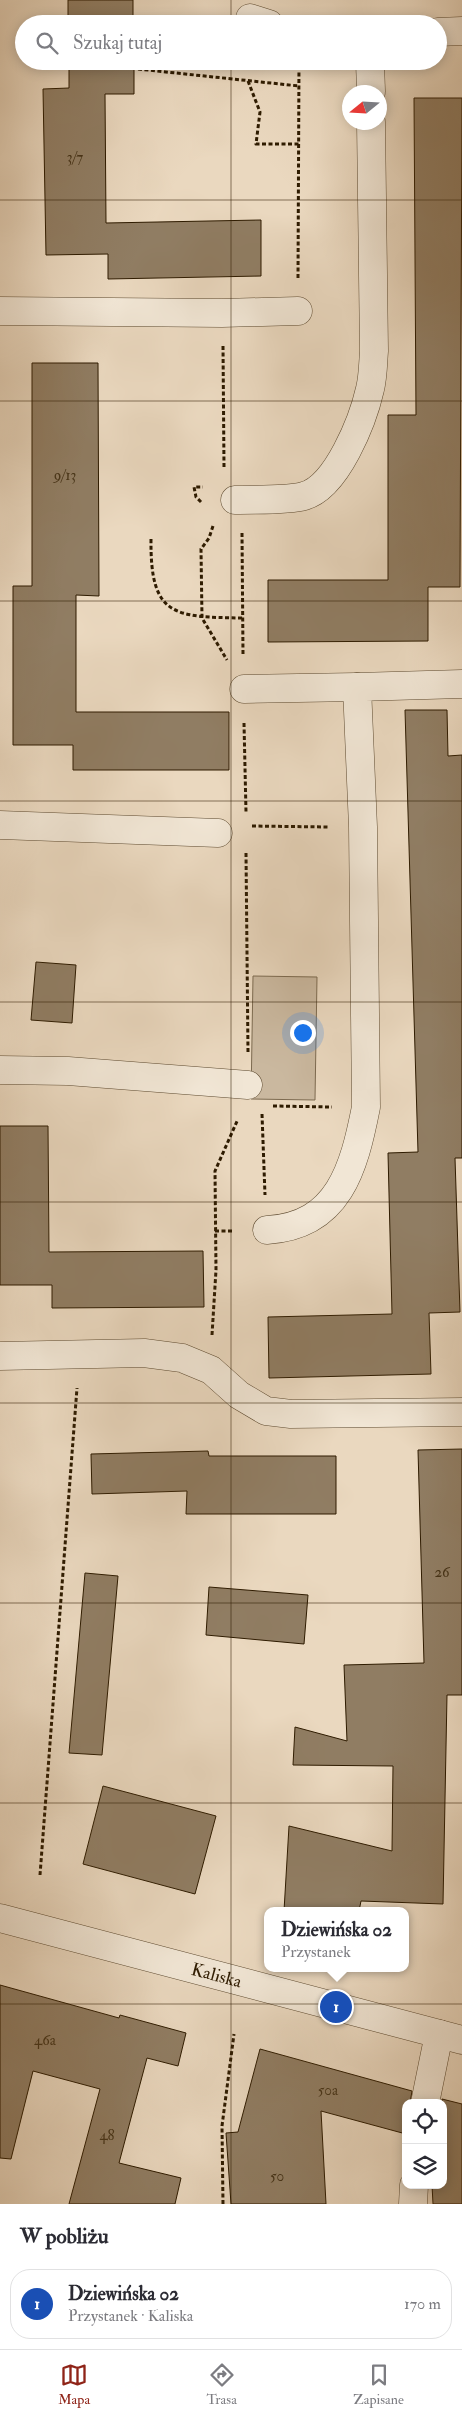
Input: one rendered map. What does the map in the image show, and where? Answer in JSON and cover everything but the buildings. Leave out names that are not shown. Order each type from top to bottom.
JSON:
[{"type":"street","points":[[447,32],[462,31]]},
{"type":"street","points":[[370,70],[371,85]]},
{"type":"street","points":[[235,500],[304,496],[320,487],[336,468],[359,424],[370,389],[374,351],[371,130]]},
{"type":"street","points":[[0,311],[212,313],[298,311]]},
{"type":"street","points":[[244,690],[462,684]]},
{"type":"street","points":[[267,1230],[284,1229],[310,1220],[326,1208],[339,1191],[350,1165],[361,1135],[366,1107],[363,828],[357,687]]},
{"type":"street","points":[[0,825],[218,833]]},
{"type":"street","points":[[0,1070],[68,1071],[255,1096]]},
{"type":"street","points":[[0,1356],[144,1353],[182,1358],[211,1370],[239,1395],[266,1411],[291,1414],[462,1412]]},
{"type":"street","name":"Kaliska","points":[[0,1918],[451,2037]]},
{"type":"street","points":[[427,2099],[451,2037]]},
{"type":"street","points":[[413,2204],[414,2189]]},
{"type":"path","points":[[147,70],[299,86]]},
{"type":"path","points":[[298,311],[299,70]]},
{"type":"path","points":[[248,81],[260,112],[256,144],[299,144]]},
{"type":"path","points":[[203,503],[196,497],[194,487],[204,487]]},
{"type":"path","points":[[213,524],[210,538],[202,549],[202,618],[230,664]]},
{"type":"path","points":[[151,540],[150,567],[159,596],[165,604],[178,613],[202,618],[243,618]]},
{"type":"path","points":[[246,826],[363,828]]},
{"type":"path","points":[[255,1096],[267,1230]]},
{"type":"path","points":[[271,1106],[366,1107]]},
{"type":"path","points":[[40,1876],[80,1355]]},
{"type":"path","points":[[223,2204],[222,2126],[234,2034]]},
{"type":"shaded area","points":[[253,976],[317,977],[315,1100],[251,1099]]},
{"type":"place","name":"Dziewińska 02","points":[[336,2007]]}]
